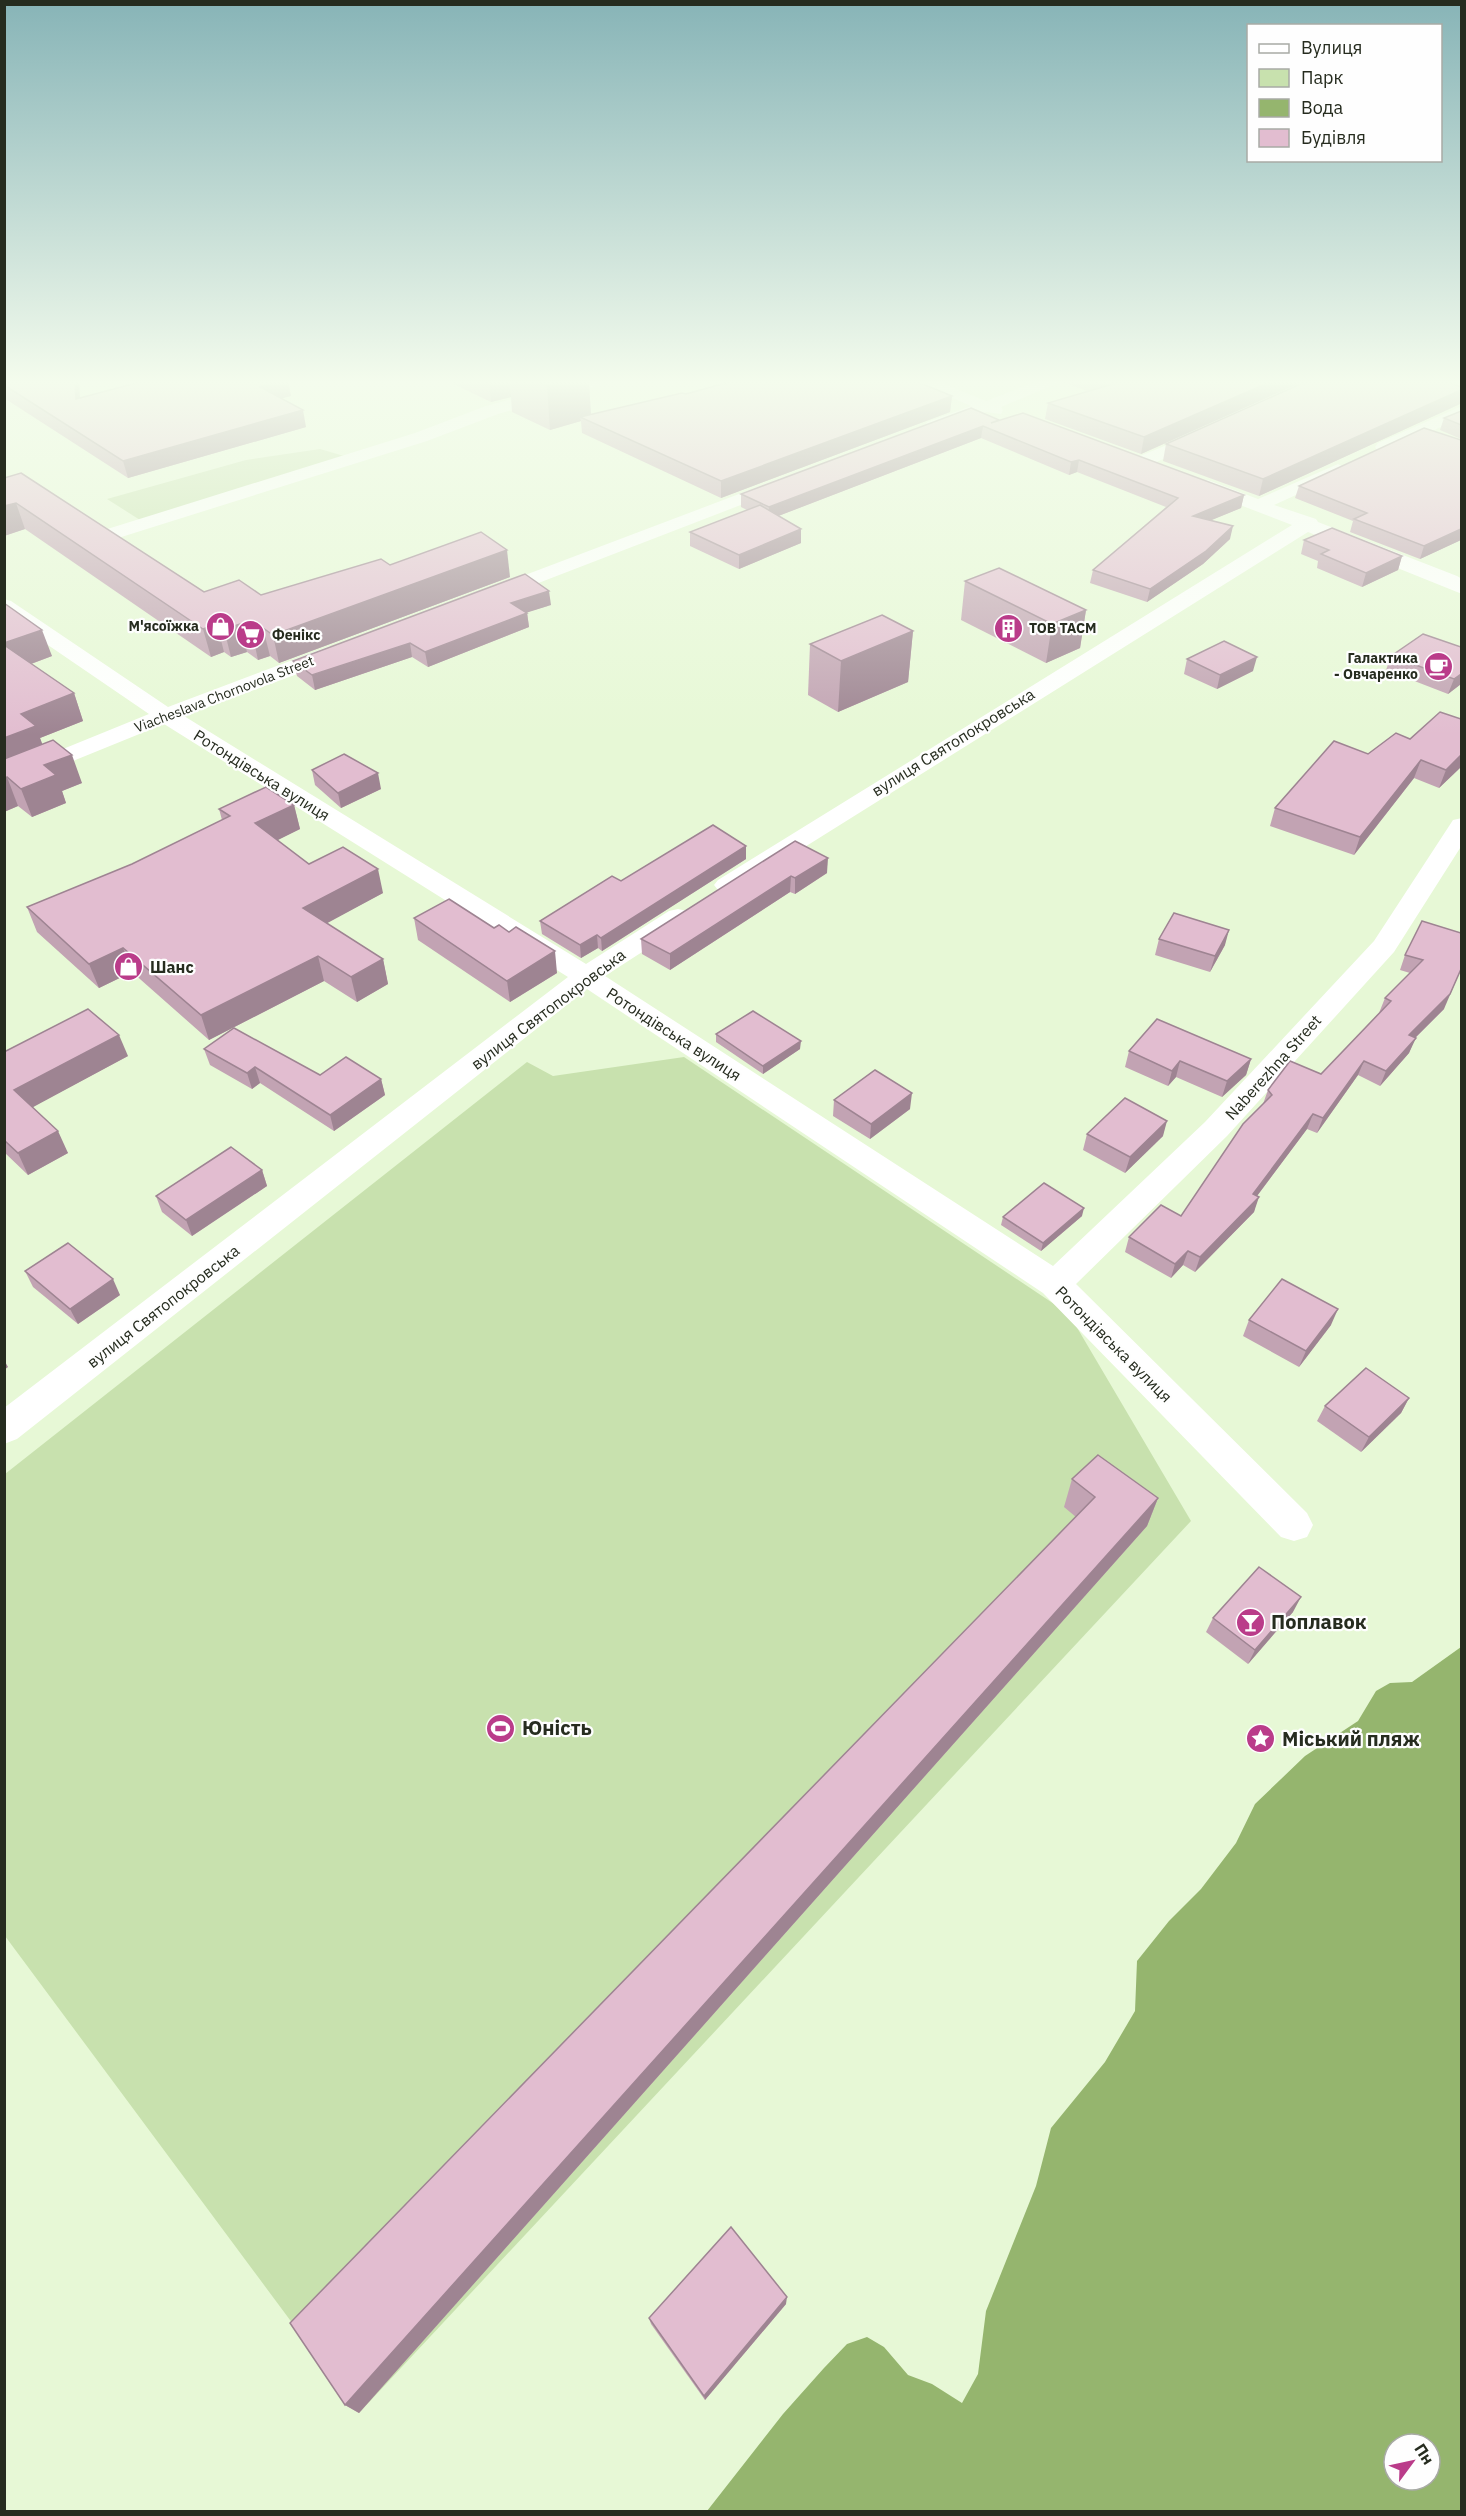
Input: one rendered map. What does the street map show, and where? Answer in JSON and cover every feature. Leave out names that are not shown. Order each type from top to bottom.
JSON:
[{"type":"street","points":[[108,535],[222,499]]},
{"type":"street","points":[[477,600],[738,499]]},
{"type":"street","points":[[1244,499],[1309,523],[1456,584]]},
{"type":"street","points":[[1260,505],[1272,499]]},
{"type":"street","name":"вулиця Святопокровська","points":[[4,1429],[586,976],[801,837],[1309,523]]},
{"type":"street","name":"Ротондівська вулиця","points":[[4,605],[167,715],[586,976],[1055,1284],[1294,1525]]},
{"type":"street","name":"Viacheslava Chornovola Street","points":[[4,782],[167,715],[357,644]]},
{"type":"street","name":"Naberezhna Street","points":[[1055,1284],[1216,1129],[1384,946],[1461,825]]},
{"type":"green space","points":[[108,499],[206,499],[140,520]]},
{"type":"green space","name":"Юність","points":[[684,1057],[1069,1314],[1191,1521],[359,2413],[5,1936],[5,1474],[527,1062],[553,1076]]},
{"type":"water","points":[[1461,1647],[1461,2511],[707,2511],[783,2414],[847,2344],[867,2337],[884,2347],[908,2375],[932,2384],[962,2403],[978,2374],[986,2311],[1036,2186],[1051,2128],[1105,2062],[1135,2011],[1137,1961],[1169,1921],[1201,1889],[1236,1843],[1255,1804],[1305,1756],[1358,1721],[1376,1691],[1390,1683],[1412,1682]]},
{"type":"building","points":[[4,499],[62,499],[204,592],[239,580],[261,595],[381,559],[390,565],[481,532],[507,550],[273,635],[263,628],[252,632],[240,624],[224,629],[217,624],[203,629],[16,503],[4,506]]},
{"type":"building","points":[[753,499],[789,499],[769,507]]},
{"type":"building","points":[[1176,499],[1233,499],[1193,516],[1233,526],[1206,551],[1150,589],[1093,570]]},
{"type":"building","points":[[1333,499],[1461,499],[1461,529],[1424,546],[1354,519],[1367,513]]},
{"type":"building","points":[[760,505],[801,529],[739,555],[690,532]]},
{"type":"building","points":[[1332,528],[1402,556],[1366,573],[1321,554],[1329,550],[1304,540]]},
{"type":"building","points":[[999,568],[1086,610],[1052,624],[965,581]]},
{"type":"building","points":[[525,574],[549,591],[511,603],[527,613],[425,652],[410,643],[312,675],[293,661]]},
{"type":"building","points":[[4,603],[42,630],[4,643]]},
{"type":"building","points":[[882,615],[913,631],[841,661],[810,644]]},
{"type":"building","points":[[1423,634],[1461,647],[1461,674],[1454,679],[1391,656]]},
{"type":"building","points":[[1224,641],[1257,657],[1220,675],[1187,659]]},
{"type":"building","points":[[4,645],[74,693],[21,714],[36,726],[4,738]]},
{"type":"building","points":[[1440,712],[1461,719],[1461,755],[1446,770],[1421,760],[1360,837],[1275,808],[1334,741],[1368,754],[1396,733],[1410,739]]},
{"type":"building","points":[[53,740],[72,755],[44,765],[56,775],[21,789],[7,777],[4,779],[4,759]]},
{"type":"building","points":[[344,754],[378,773],[338,793],[312,770]]},
{"type":"building","points":[[266,787],[294,805],[255,823],[309,864],[343,847],[378,869],[303,908],[383,959],[351,977],[318,956],[201,1015],[123,948],[89,964],[27,907],[132,864],[230,816],[219,809]]},
{"type":"building","points":[[713,825],[746,846],[601,938],[597,935],[580,945],[540,921],[612,876],[621,881]]},
{"type":"building","points":[[795,841],[828,858],[795,878],[791,876],[670,954],[641,939]]},
{"type":"building","points":[[449,899],[494,928],[499,925],[509,932],[516,927],[555,951],[507,981],[414,918]]},
{"type":"building","points":[[1174,913],[1229,930],[1215,956],[1159,939]]},
{"type":"building","points":[[1422,921],[1461,933],[1461,969],[1450,994],[1409,1035],[1416,1038],[1386,1071],[1364,1061],[1323,1118],[1313,1114],[1253,1194],[1259,1197],[1200,1257],[1188,1251],[1175,1264],[1129,1237],[1161,1205],[1181,1216],[1243,1124],[1272,1095],[1268,1090],[1290,1061],[1321,1074],[1391,1001],[1385,998],[1423,960],[1405,955]]},
{"type":"building","points":[[88,1009],[119,1035],[14,1090],[58,1131],[18,1153],[4,1140],[4,1052]]},
{"type":"building","points":[[753,1011],[801,1041],[763,1066],[716,1034]]},
{"type":"building","points":[[1157,1019],[1251,1059],[1227,1081],[1180,1061],[1172,1071],[1129,1051]]},
{"type":"building","points":[[234,1028],[320,1075],[346,1057],[381,1079],[330,1115],[255,1067],[247,1073],[204,1049]]},
{"type":"building","points":[[875,1070],[912,1093],[871,1124],[834,1100]]},
{"type":"building","points":[[1125,1098],[1167,1121],[1130,1157],[1087,1134]]},
{"type":"building","points":[[231,1147],[262,1170],[186,1220],[156,1196]]},
{"type":"building","points":[[1044,1183],[1084,1208],[1043,1243],[1003,1217]]},
{"type":"building","points":[[68,1243],[113,1279],[70,1309],[25,1271]]},
{"type":"building","points":[[1282,1279],[1338,1309],[1306,1351],[1249,1320]]},
{"type":"building","points":[[1366,1368],[1409,1398],[1369,1437],[1325,1406]]},
{"type":"building","points":[[1098,1455],[1158,1498],[345,2405],[290,2323],[1095,1497],[1072,1479]]},
{"type":"building","name":"Поплавок","points":[[1259,1567],[1301,1597],[1255,1650],[1213,1618]]},
{"type":"building","points":[[731,2227],[787,2297],[704,2396],[649,2318]]},
{"type":"place","name":"М'ясоїжка","points":[[220,626]]},
{"type":"place","name":"ТОВ ТАСМ","points":[[1008,628]]},
{"type":"place","name":"Фенікс","points":[[251,635]]},
{"type":"place","name":"Галактика - Овчаренко","points":[[1439,666]]},
{"type":"place","name":"Шанс","points":[[129,967]]},
{"type":"place","name":"Поплавок","points":[[1250,1622]]},
{"type":"place","name":"Юність","points":[[501,1728]]},
{"type":"place","name":"Міський пляж","points":[[1261,1739]]}]
